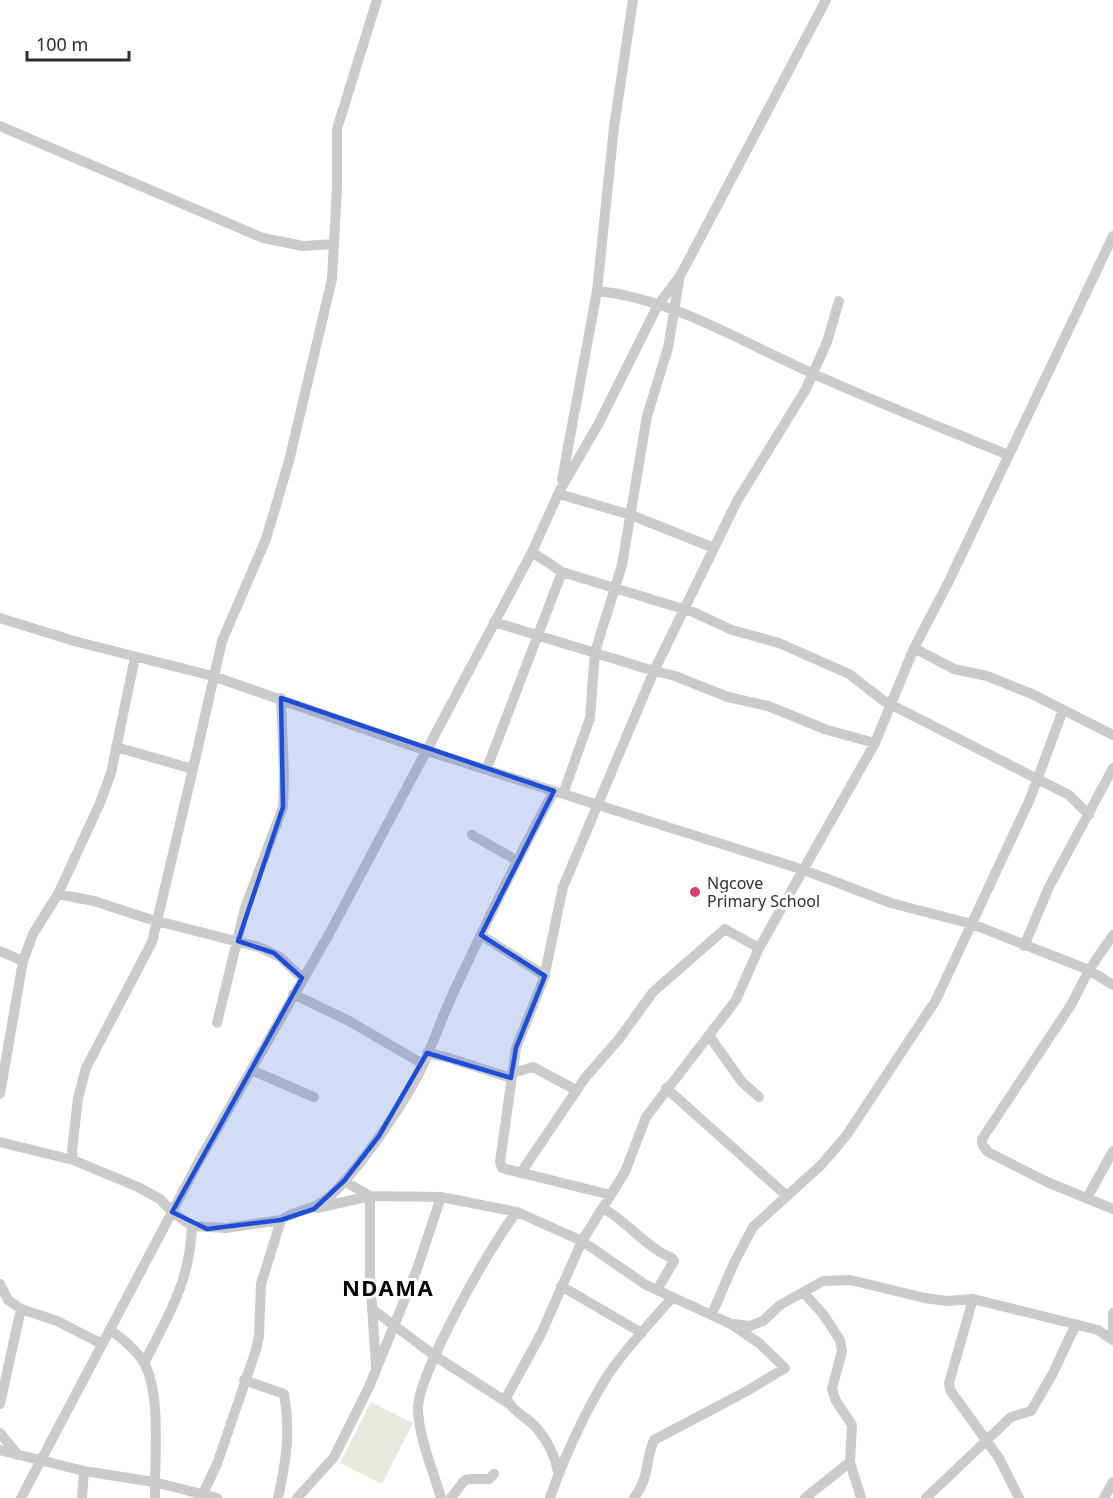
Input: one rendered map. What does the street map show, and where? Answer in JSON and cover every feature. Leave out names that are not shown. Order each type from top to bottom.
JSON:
[{"type":"street","points":[[73,1160],[76,1107],[86,1068],[144,961],[158,920],[213,676],[228,623],[266,539],[290,461],[332,279],[337,129],[377,0]]},
{"type":"street","points":[[560,492],[597,291],[614,128],[633,0]]},
{"type":"street","points":[[21,1498],[172,1212],[302,978],[328,936],[424,750],[532,552],[560,492],[599,423],[658,305],[680,276],[826,0]]},
{"type":"street","points":[[0,126],[263,238],[303,246],[334,244]]},
{"type":"street","points":[[508,1403],[507,1396],[541,1334],[582,1241],[625,1172],[646,1117],[666,1088],[710,1037],[736,1000],[759,948],[875,743],[914,648],[948,583],[1113,236]]},
{"type":"street","points":[[314,1209],[344,1181],[379,1136],[425,1059],[516,860],[559,792],[590,718],[595,652],[615,588],[631,515],[647,416],[668,348],[680,276]]},
{"type":"street","points":[[597,291],[673,309],[813,374],[1008,456]]},
{"type":"street","points":[[611,1195],[522,1171],[507,1171],[500,1162],[516,1048],[545,976],[563,887],[599,806],[624,738],[683,610],[737,501],[806,390],[827,342],[839,301]]},
{"type":"street","points":[[560,492],[631,515],[714,548]]},
{"type":"street","points":[[532,552],[562,572],[693,612],[732,630],[779,643],[849,674],[891,704],[1069,795],[1089,815]]},
{"type":"street","points":[[487,768],[562,572]]},
{"type":"street","points":[[0,618],[74,642],[213,676],[424,750],[487,768],[599,806],[804,870],[891,903],[972,924],[1089,970],[1113,985]]},
{"type":"street","points":[[494,621],[536,636],[654,671],[675,675],[728,697],[768,706],[827,730],[875,743]]},
{"type":"street","points":[[914,648],[944,665],[987,676],[1113,735]]},
{"type":"street","points":[[0,1094],[23,961],[33,934],[58,894],[100,803],[111,773],[135,657]]},
{"type":"street","points":[[218,1023],[245,908],[283,807],[281,698]]},
{"type":"street","points":[[712,1314],[734,1263],[753,1227],[831,1154],[865,1111],[936,1000],[1038,779],[1063,710]]},
{"type":"street","points":[[116,747],[193,769]]},
{"type":"street","points":[[1024,946],[1049,887],[1113,768]]},
{"type":"street","points":[[472,835],[516,860]]},
{"type":"street","points":[[58,894],[94,901],[149,920],[158,920],[238,941],[274,953],[302,978]]},
{"type":"street","points":[[522,1171],[576,1090],[629,1026],[652,992],[722,930],[729,931],[759,948]]},
{"type":"street","points":[[481,935],[545,976]]},
{"type":"street","points":[[1113,935],[1089,970],[1071,1005],[982,1139],[982,1144],[988,1152],[1047,1182],[1113,1209]]},
{"type":"street","points":[[0,951],[23,961]]},
{"type":"street","points":[[293,994],[425,1059],[449,1058],[512,1075],[533,1067],[576,1090]]},
{"type":"street","points":[[710,1037],[742,1082],[759,1097]]},
{"type":"street","points":[[251,1070],[314,1097]]},
{"type":"street","points":[[666,1088],[787,1196]]},
{"type":"street","points":[[0,1142],[73,1160],[160,1199],[172,1212],[192,1226],[207,1229],[281,1220],[290,1214],[370,1196],[441,1197],[517,1212],[582,1241],[657,1290],[731,1324],[759,1343],[785,1368],[747,1391],[654,1440],[649,1452],[646,1481],[634,1498]]},
{"type":"street","points":[[1087,1198],[1113,1151]]},
{"type":"street","points":[[344,1181],[370,1196]]},
{"type":"street","points":[[370,1196],[372,1309],[376,1370]]},
{"type":"street","points":[[297,1498],[334,1457],[376,1370],[417,1269],[441,1197]]},
{"type":"street","points":[[603,1208],[618,1216],[660,1253],[674,1261],[657,1290]]},
{"type":"street","points":[[441,1498],[427,1450],[418,1406],[435,1356],[484,1263],[504,1228],[517,1212]]},
{"type":"street","points":[[202,1497],[224,1447],[259,1336],[259,1305],[265,1268],[281,1220]]},
{"type":"street","points":[[144,1363],[171,1314],[184,1284],[191,1255],[192,1226]]},
{"type":"street","points":[[731,1324],[750,1326],[763,1321],[780,1305],[823,1281],[850,1280],[925,1298],[947,1301],[973,1299],[1113,1333],[1113,1313]]},
{"type":"street","points":[[0,1284],[8,1300],[21,1309],[57,1321],[102,1344]]},
{"type":"street","points":[[561,1286],[642,1333]]},
{"type":"street","points":[[804,1293],[823,1314],[840,1340],[842,1351],[832,1389],[836,1401],[852,1425],[850,1462],[861,1498]]},
{"type":"street","points":[[550,1498],[558,1472],[603,1384],[617,1362],[672,1298]]},
{"type":"street","points":[[973,1299],[949,1383],[950,1390],[987,1439],[1018,1498]]},
{"type":"street","points":[[0,1404],[21,1309]]},
{"type":"street","points":[[372,1309],[435,1356],[508,1403],[536,1427],[552,1449],[558,1472]]},
{"type":"street","points":[[926,1498],[1011,1417],[1031,1411],[1052,1375],[1076,1324]]},
{"type":"street","points":[[111,1330],[134,1349],[144,1363],[153,1383],[155,1498]]},
{"type":"street","points":[[244,1380],[284,1394],[288,1447],[284,1480],[278,1498]]},
{"type":"street","points":[[0,1433],[18,1455]]},
{"type":"street","points":[[0,1450],[84,1471],[154,1482],[202,1497],[217,1498]]},
{"type":"street","points":[[805,1498],[850,1462]]},
{"type":"street","points":[[82,1498],[84,1471]]},
{"type":"street","points":[[451,1498],[461,1482],[470,1477],[489,1479],[494,1474]]},
{"type":"street","points":[[1104,1498],[1113,1482]]},
{"type":"highlighted area","points":[[281,698],[554,791],[481,935],[545,976],[516,1048],[511,1078],[427,1053],[379,1136],[344,1181],[314,1209],[281,1220],[207,1229],[172,1212],[302,978],[274,953],[238,941],[283,807]]},
{"type":"shaded area","points":[[371,1402],[413,1423],[382,1484],[340,1463]]},
{"type":"place","name":"Ngcove Primary School","points":[[695,892]]},
{"type":"district","name":"NDAMA","points":[[388,1288]]}]
